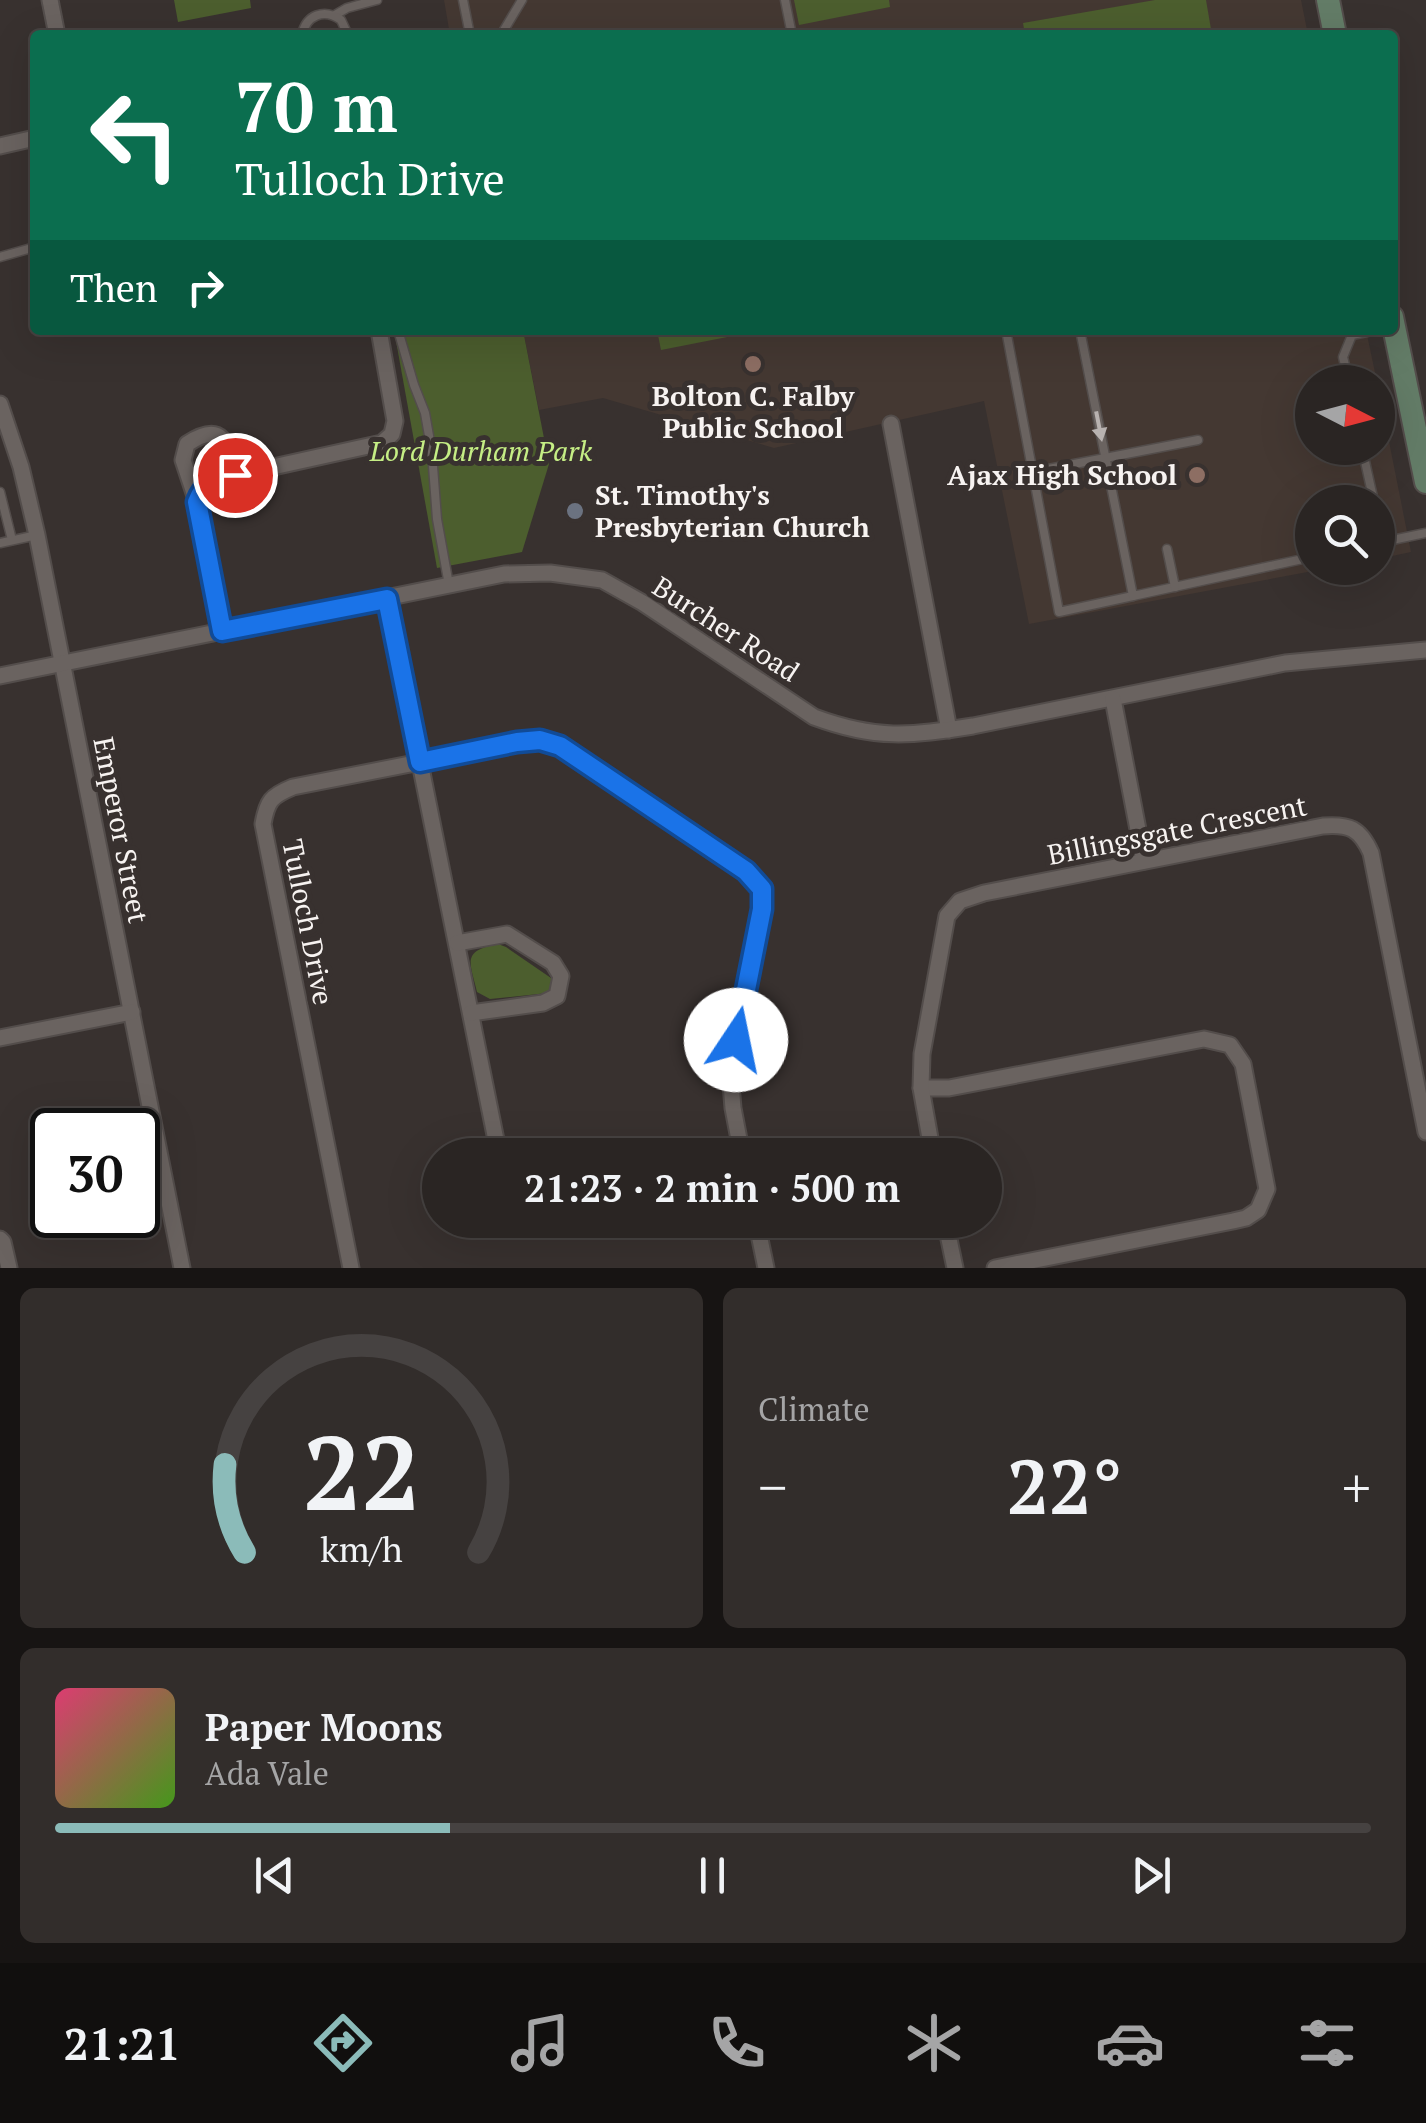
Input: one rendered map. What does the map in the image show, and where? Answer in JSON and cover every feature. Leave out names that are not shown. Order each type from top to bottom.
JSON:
[{"type":"main road","points":[[1328,0],[1334,30]]},
{"type":"main road","points":[[1391,335],[1426,482]]},
{"type":"street","points":[[50,0],[56,30]]},
{"type":"street","points":[[0,146],[30,139]]},
{"type":"street","points":[[197,502],[201,491],[214,480],[382,444],[392,434],[395,421],[380,335]]},
{"type":"street","name":"Emperor Street","points":[[0,404],[22,467],[37,536],[182,1268]]},
{"type":"street","points":[[891,424],[949,730]]},
{"type":"street","points":[[222,631],[197,502],[183,460],[187,444],[202,434],[216,436],[228,444],[235,475]]},
{"type":"street","name":"Burcher Road","points":[[0,676],[504,574],[550,573],[602,580],[814,717],[872,734],[949,730],[1285,663],[1426,650]]},
{"type":"street","points":[[387,599],[496,1138]]},
{"type":"street","points":[[1113,698],[1144,861]]},
{"type":"street","name":"Tulloch Drive","points":[[351,1268],[262,824],[267,803],[293,787],[540,740],[560,746],[746,871],[762,889],[762,909],[730,1072],[740,1138]]},
{"type":"street","name":"Billingsgate Crescent","points":[[930,1138],[922,1088],[922,1054],[947,916],[960,901],[1144,861],[1340,825],[1365,839],[1371,853],[1426,1132]]},
{"type":"street","points":[[457,943],[508,934],[552,963],[560,976],[557,996],[543,1003],[470,1014]]},
{"type":"street","points":[[0,1038],[132,1012]]},
{"type":"street","points":[[922,1088],[949,1088],[1204,1039],[1230,1045],[1243,1064],[1267,1189],[1258,1210],[1246,1218],[995,1268]]},
{"type":"street","points":[[760,1238],[766,1268]]},
{"type":"street","points":[[949,1238],[955,1268]]},
{"type":"street","points":[[0,1239],[9,1268]]},
{"type":"lane","points":[[335,15],[377,0]]},
{"type":"lane","points":[[463,0],[469,30]]},
{"type":"lane","points":[[504,30],[522,0]]},
{"type":"lane","points":[[785,0],[791,30]]},
{"type":"lane","points":[[304,30],[312,17],[327,13],[335,15],[347,30]]},
{"type":"lane","points":[[0,257],[30,248]]},
{"type":"lane","points":[[399,335],[425,413],[437,519],[450,585]]},
{"type":"lane","points":[[1007,335],[1058,612],[1295,561]]},
{"type":"lane","points":[[1081,335],[1133,596]]},
{"type":"lane","points":[[1345,365],[1343,357],[1352,335]]},
{"type":"lane","points":[[1032,472],[1198,440]]},
{"type":"lane","points":[[0,492],[12,540]]},
{"type":"lane","points":[[1395,539],[1426,532]]},
{"type":"lane","points":[[0,542],[37,536]]},
{"type":"lane","points":[[1168,549],[1175,587]]},
{"type":"shaded area","points":[[444,0],[1301,0],[1307,30],[449,30]]},
{"type":"shaded area","name":"Ajax High School","points":[[524,335],[1367,335],[1373,365],[1295,365],[1295,465],[1394,465],[1411,552],[1395,555],[1395,485],[1295,485],[1295,574],[1029,624],[984,401],[774,448],[603,398],[539,410]]},
{"type":"green space","points":[[174,0],[250,0],[251,8],[178,22]]},
{"type":"green space","points":[[794,0],[889,0],[890,7],[799,25]]},
{"type":"green space","points":[[1155,0],[1206,0],[1211,30],[1024,30],[1023,23]]},
{"type":"green space","name":"Lord Durham Park","points":[[395,335],[524,335],[549,464],[522,552],[437,568]]},
{"type":"green space","points":[[658,335],[738,335],[661,350]]},
{"type":"green space","points":[[498,944],[551,978],[548,993],[490,999],[477,992],[473,954]]},
{"type":"place","name":"Bolton C. Falby Public School","points":[[753,364]]},
{"type":"place","name":"Ajax High School","points":[[1197,475]]},
{"type":"place","name":"St. Timothy's Presbyterian Church","points":[[575,511]]},
{"type":"route","points":[[235,475],[214,480],[201,491],[197,502],[222,631],[387,599],[420,762],[517,742],[540,740],[560,746],[746,871],[762,889],[762,909],[736,1040]]}]
